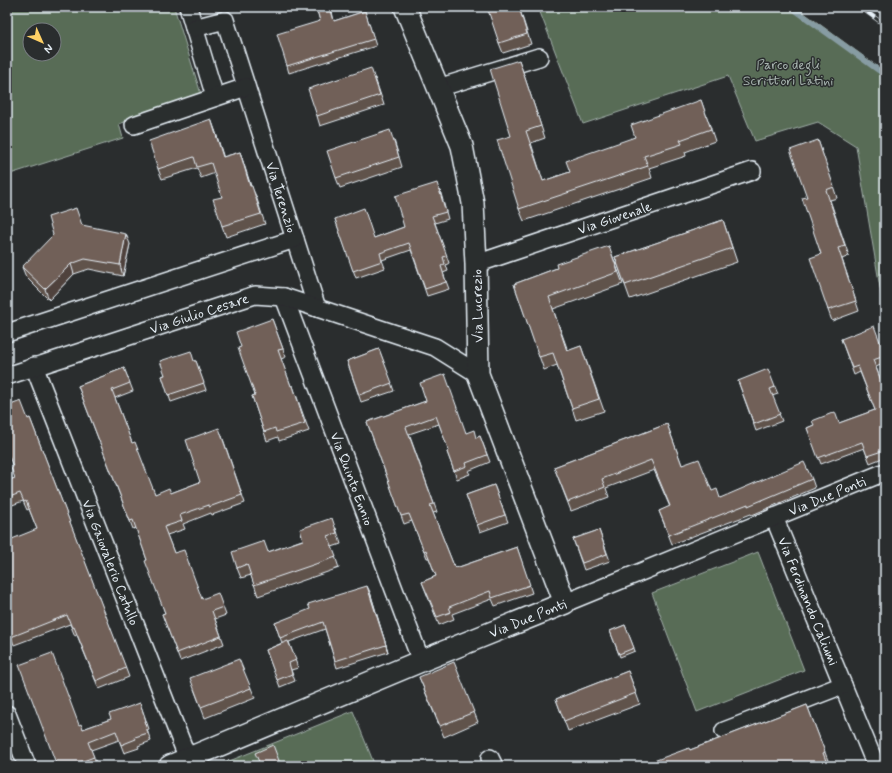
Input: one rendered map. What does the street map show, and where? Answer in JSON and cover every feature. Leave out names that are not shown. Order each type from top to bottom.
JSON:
[{"type":"street","points":[[188,7],[215,96]]},
{"type":"street","name":"Via Lucrezio","points":[[405,7],[462,146],[473,203],[476,264],[478,374],[565,602]]},
{"type":"street","name":"Via Terenzio","points":[[194,28],[225,20],[317,308]]},
{"type":"street","points":[[438,88],[539,57]]},
{"type":"street","points":[[134,125],[215,96],[246,87]]},
{"type":"street","name":"Via Giovenale","points":[[476,264],[752,171]]},
{"type":"street","points":[[7,333],[295,239]]},
{"type":"street","name":"Via Giulio Cesare","points":[[7,376],[255,295],[284,297],[435,347],[478,374]]},
{"type":"street","name":"Via Quinto Ennio","points":[[284,297],[421,661]]},
{"type":"street","name":"Via Gaiovalerio Catullo","points":[[34,366],[179,762]]},
{"type":"street","name":"Via Due Ponti","points":[[179,762],[421,661],[885,472]]},
{"type":"street","name":"Via Ferdinando Caliumi","points":[[774,517],[876,766]]},
{"type":"street","name":"Via Ferdinando Caliumi","points":[[724,731],[843,685]]},
{"type":"street","points":[[7,714],[27,766]]},
{"type":"green space","points":[[7,7],[174,7],[201,94],[119,124],[123,138],[7,175]]},
{"type":"green space","name":"Parco degli Scrittori Latini","points":[[538,7],[796,7],[885,72],[885,317],[856,146],[818,122],[755,141],[728,76],[583,124]]},
{"type":"green space","points":[[758,552],[804,670],[697,712],[652,593]]},
{"type":"green space","points":[[353,711],[375,766],[217,766]]},
{"type":"building","points":[[316,7],[330,7],[334,21],[365,11],[374,39],[287,66],[277,34],[320,21]]},
{"type":"building","points":[[487,7],[519,7],[527,34],[499,43]]},
{"type":"building","points":[[519,60],[541,126],[526,131],[543,181],[570,172],[566,161],[635,137],[631,125],[701,100],[711,129],[680,140],[682,144],[644,156],[648,166],[519,209],[497,140],[511,136],[490,69]]},
{"type":"building","points":[[371,68],[380,95],[317,116],[308,89]]},
{"type":"building","points":[[211,119],[223,157],[240,152],[250,186],[252,186],[261,214],[222,226],[213,199],[222,197],[211,163],[197,167],[194,157],[158,169],[149,141]]},
{"type":"building","points":[[390,130],[399,157],[336,178],[327,151]]},
{"type":"building","points":[[818,140],[834,187],[826,190],[845,246],[838,248],[856,301],[828,310],[810,258],[821,254],[802,198],[807,197],[790,150]]},
{"type":"building","points":[[437,183],[446,212],[432,216],[447,256],[443,257],[445,264],[441,266],[446,282],[425,289],[409,243],[380,253],[382,261],[353,271],[335,219],[364,208],[374,238],[404,227],[395,196]]},
{"type":"building","points":[[76,208],[82,225],[126,234],[120,265],[85,259],[71,264],[45,289],[22,267],[53,235],[48,217]]},
{"type":"building","points":[[723,220],[732,248],[625,285],[615,257]]},
{"type":"building","points":[[609,246],[618,272],[549,297],[567,351],[581,346],[599,399],[572,408],[553,353],[539,357],[514,284],[557,268],[556,264]]},
{"type":"building","points":[[272,319],[283,349],[278,350],[291,386],[293,386],[305,423],[276,432],[275,428],[264,432],[252,396],[255,395],[238,348],[241,347],[236,332]]},
{"type":"building","points":[[874,326],[885,355],[873,360],[885,391],[885,450],[867,456],[862,442],[818,458],[807,428],[814,425],[812,421],[835,412],[839,423],[875,410],[858,366],[852,368],[841,339]]},
{"type":"building","points":[[379,349],[392,383],[359,395],[347,361]]},
{"type":"building","points":[[191,351],[204,383],[168,395],[162,376],[165,375],[160,361]]},
{"type":"building","points":[[124,368],[130,383],[112,390],[132,443],[135,442],[155,494],[169,488],[171,493],[200,482],[186,440],[219,428],[242,495],[209,507],[209,505],[180,515],[182,521],[164,527],[174,553],[184,550],[202,599],[218,593],[223,607],[212,611],[221,636],[177,653],[162,614],[165,613],[145,561],[147,560],[133,520],[130,521],[78,386]]},
{"type":"building","points":[[768,369],[775,387],[770,389],[780,414],[754,424],[738,381]]},
{"type":"building","points":[[445,374],[466,433],[474,430],[476,438],[480,436],[487,455],[466,463],[467,466],[454,471],[447,452],[449,451],[436,416],[406,427],[434,504],[430,505],[454,566],[456,568],[517,547],[530,585],[492,598],[490,591],[449,607],[451,612],[437,617],[422,582],[436,576],[426,550],[424,551],[409,514],[401,516],[367,422],[426,401],[420,383]]},
{"type":"building","points":[[21,401],[28,419],[30,418],[126,668],[96,681],[74,627],[72,628],[67,615],[11,637],[7,625],[7,541],[37,529],[26,501],[24,502],[20,493],[7,498],[7,481],[15,478],[11,468],[13,467],[7,451],[7,404],[8,406]]},
{"type":"building","points":[[667,424],[682,465],[699,459],[712,491],[717,489],[720,498],[804,462],[812,479],[748,506],[748,504],[669,535],[659,511],[670,506],[651,460],[602,479],[605,487],[568,502],[554,467]]},
{"type":"building","points":[[494,485],[505,515],[477,525],[466,495]]},
{"type":"building","points":[[332,518],[337,533],[328,536],[336,557],[254,585],[247,564],[237,568],[232,552],[264,541],[268,552],[303,540],[300,529]]},
{"type":"building","points":[[599,530],[607,554],[582,563],[573,539]]},
{"type":"building","points":[[367,586],[386,645],[335,661],[323,622],[280,638],[275,623],[310,609],[308,604]]},
{"type":"building","points":[[625,625],[634,648],[619,654],[610,631]]},
{"type":"building","points":[[288,641],[296,660],[289,663],[292,674],[277,680],[266,650]]},
{"type":"building","points":[[52,653],[79,725],[81,724],[83,729],[111,719],[109,714],[140,703],[148,733],[135,737],[136,739],[121,745],[116,731],[88,742],[94,757],[70,766],[57,766],[19,665]]},
{"type":"building","points":[[239,659],[251,688],[201,707],[190,678]]},
{"type":"building","points":[[454,662],[474,712],[440,726],[419,677]]},
{"type":"building","points":[[628,671],[636,693],[564,721],[556,699]]},
{"type":"building","points":[[807,705],[825,752],[823,753],[828,766],[640,766],[689,748],[690,750]]},
{"type":"building","points":[[273,745],[281,766],[261,766],[255,753]]},
{"type":"waterway","points":[[791,7],[885,75]]},
{"type":"railway","points":[[860,7],[885,25]]}]
